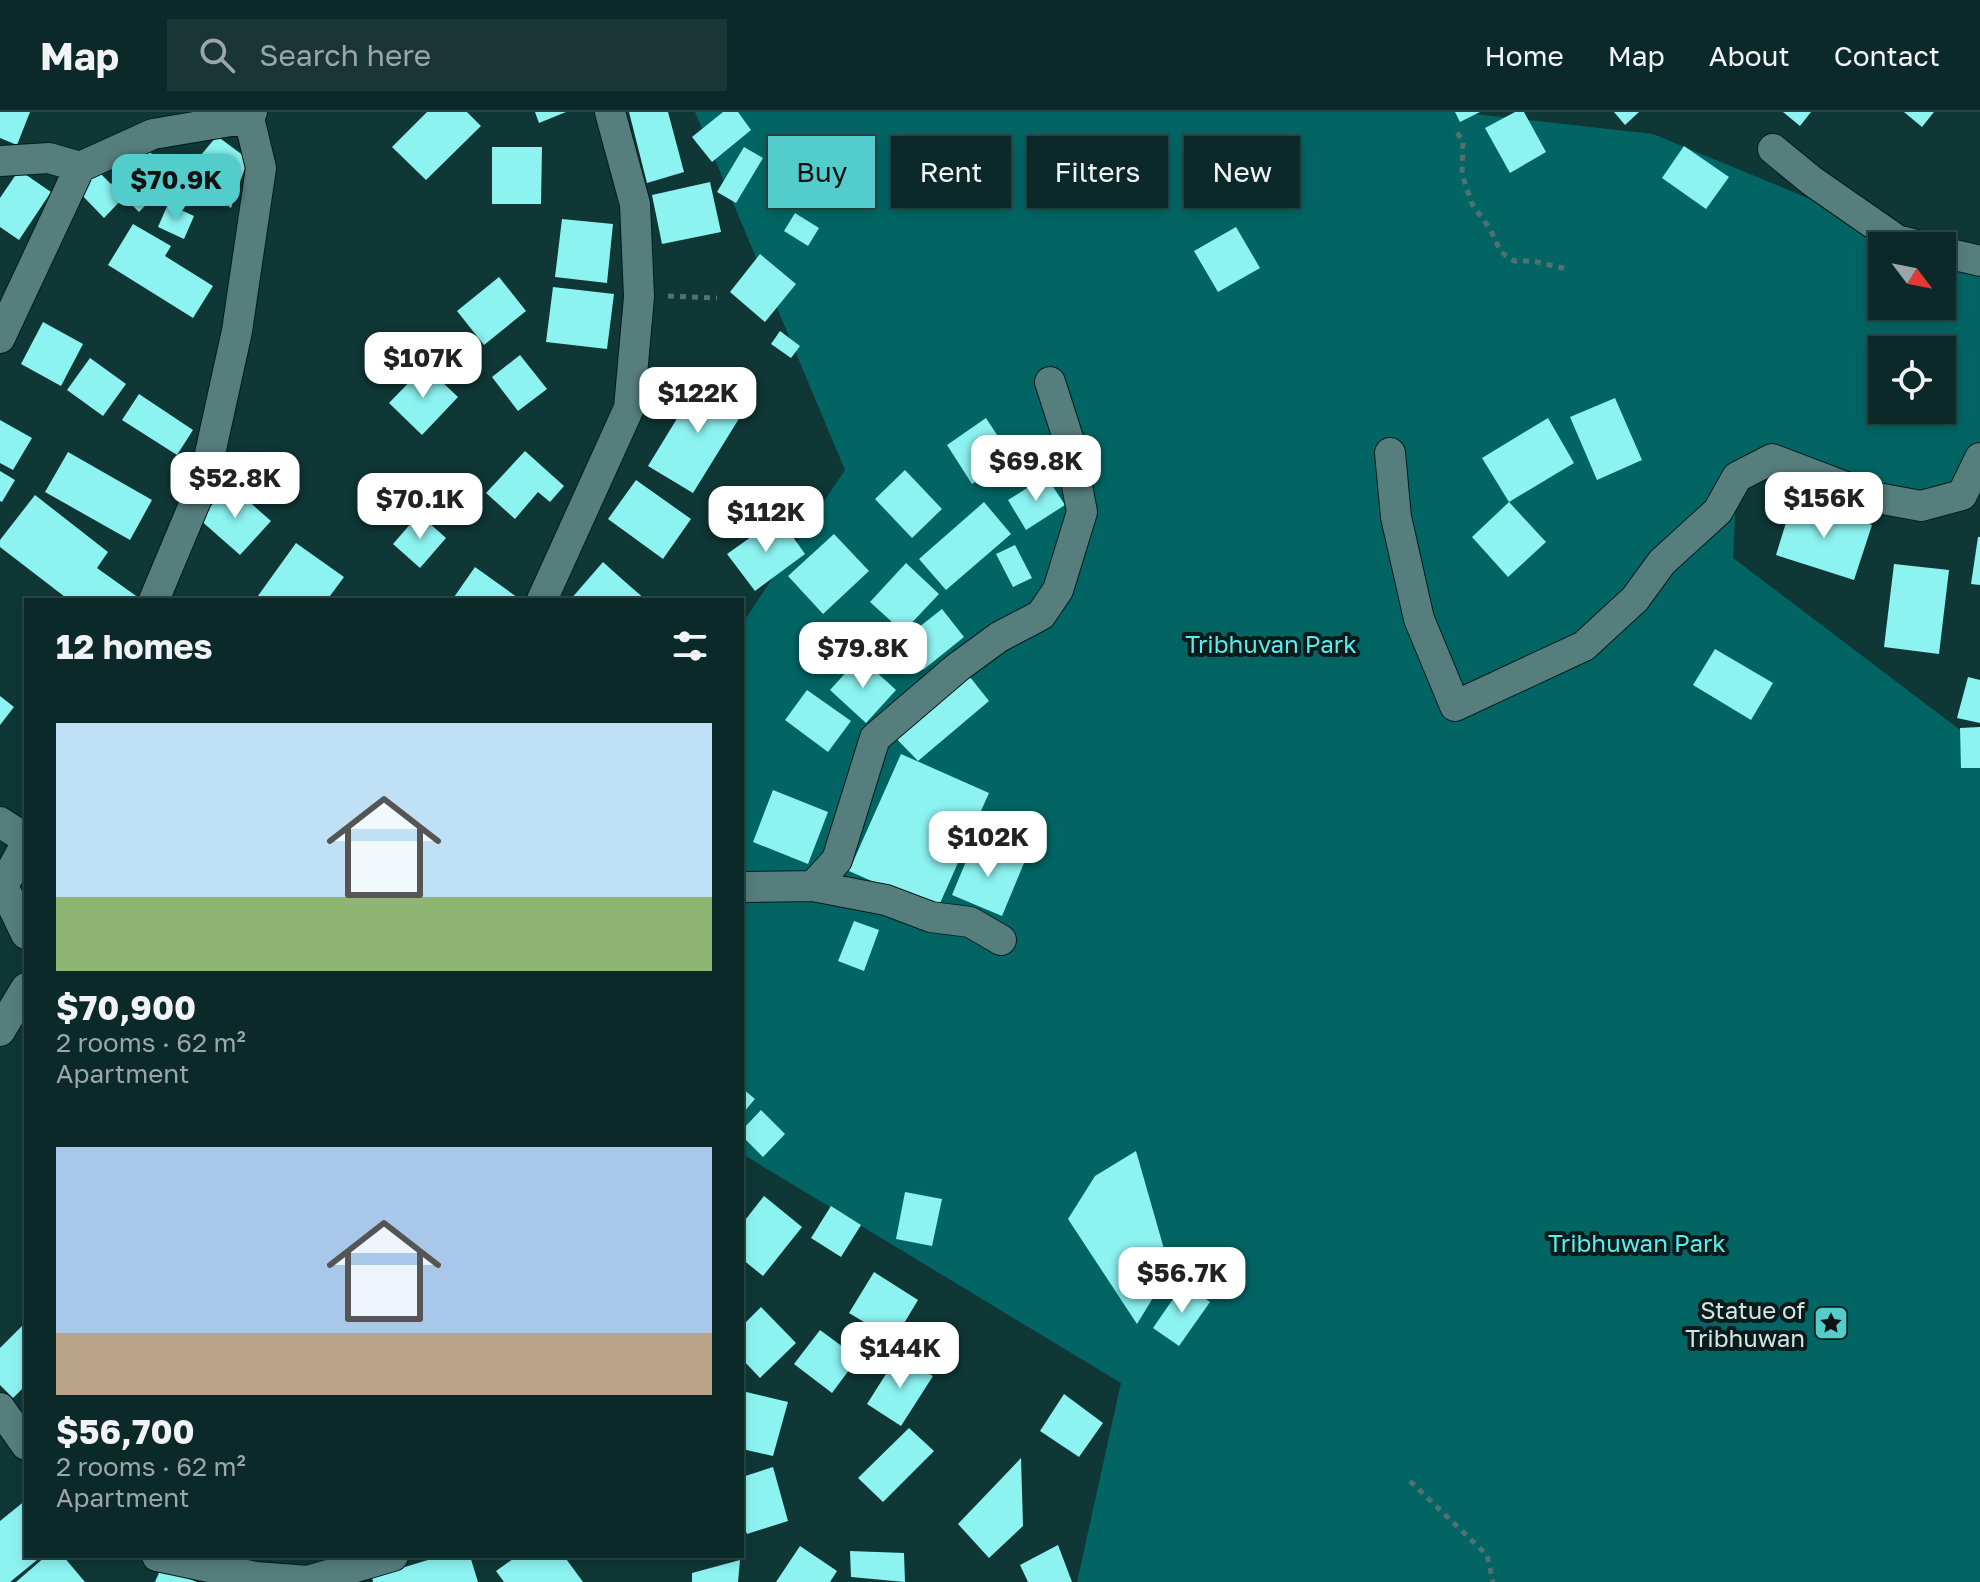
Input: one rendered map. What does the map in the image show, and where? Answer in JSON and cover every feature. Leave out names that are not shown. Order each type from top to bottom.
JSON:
[{"type":"street","points":[[543,598],[629,408],[639,297],[635,204],[610,112]]},
{"type":"street","points":[[0,161],[49,158],[80,167],[153,134],[251,115],[261,168],[237,331],[204,481],[155,598]]},
{"type":"street","points":[[1773,149],[1812,181],[1885,232]]},
{"type":"street","points":[[0,338],[80,167]]},
{"type":"street","points":[[1956,255],[1980,261]]},
{"type":"street","points":[[813,886],[837,860],[875,738],[999,637],[1041,615],[1058,590],[1082,512],[1068,438],[1050,382]]},
{"type":"street","points":[[1390,453],[1396,517],[1419,619],[1455,706],[1584,646],[1635,599],[1662,562],[1718,511],[1737,477],[1772,459],[1872,497],[1921,506],[1962,495],[1980,458]]},
{"type":"street","points":[[0,822],[24,840]]},
{"type":"street","points":[[24,846],[3,886],[24,930]]},
{"type":"street","points":[[744,887],[813,886],[886,900],[931,917],[970,922],[1001,940]]},
{"type":"street","points":[[0,1031],[24,991]]},
{"type":"street","points":[[0,1408],[24,1442]]},
{"type":"street","points":[[170,1558],[308,1581],[386,1558]]},
{"type":"path","points":[[1457,133],[1463,140],[1462,174],[1472,204],[1490,229],[1501,252],[1514,261],[1533,261],[1567,269]]},
{"type":"path","points":[[639,297],[686,295],[717,298]]},
{"type":"path","points":[[1410,1481],[1487,1555],[1493,1582]]},
{"type":"green space","points":[[695,112],[1456,112],[1653,134],[1890,232],[1868,232],[1868,320],[1956,320],[1956,259],[1980,269],[1980,467],[1962,495],[1737,477],[1733,558],[1968,736],[1980,732],[1980,1582],[1077,1582],[1121,1383],[744,1155],[744,621],[845,470]]},
{"type":"building","points":[[0,112],[30,112],[17,145],[0,138]]},
{"type":"building","points":[[427,112],[467,112],[481,126],[426,180],[392,147]]},
{"type":"building","points":[[535,112],[566,112],[539,123]]},
{"type":"building","points":[[629,112],[668,112],[684,172],[647,183]]},
{"type":"building","points":[[723,112],[738,112],[751,130],[712,162],[692,137]]},
{"type":"building","points":[[1455,112],[1480,112],[1460,122]]},
{"type":"building","points":[[1515,112],[1524,112],[1546,152],[1510,173],[1485,128]]},
{"type":"building","points":[[1614,112],[1639,112],[1625,125]]},
{"type":"building","points":[[1783,112],[1811,112],[1800,126]]},
{"type":"building","points":[[1904,112],[1934,112],[1922,127]]},
{"type":"building","points":[[217,136],[248,159],[231,208],[184,175]]},
{"type":"building","points":[[1684,146],[1729,177],[1706,209],[1662,178]]},
{"type":"building","points":[[492,147],[542,147],[541,204],[492,204]]},
{"type":"building","points":[[744,147],[763,158],[736,203],[717,192]]},
{"type":"building","points":[[146,148],[174,176],[139,212],[124,197],[104,218],[78,191],[98,171],[111,184]]},
{"type":"building","points":[[19,170],[51,192],[19,240],[0,227],[0,198]]},
{"type":"building","points":[[710,182],[721,232],[662,244],[652,195]]},
{"type":"building","points":[[168,204],[194,216],[184,239],[158,227]]},
{"type":"building","points":[[795,213],[819,228],[808,246],[784,231]]},
{"type":"building","points":[[562,219],[613,224],[607,283],[555,277]]},
{"type":"building","points":[[133,224],[171,246],[165,256],[213,286],[193,318],[108,265]]},
{"type":"building","points":[[1236,227],[1260,268],[1218,292],[1194,251]]},
{"type":"building","points":[[760,254],[796,284],[765,322],[730,292]]},
{"type":"building","points":[[499,277],[526,311],[484,345],[457,311]]},
{"type":"building","points":[[553,287],[614,294],[607,349],[546,342]]},
{"type":"building","points":[[43,322],[83,344],[61,386],[21,364]]},
{"type":"building","points":[[780,331],[800,346],[791,358],[771,344]]},
{"type":"building","points":[[520,355],[547,389],[518,411],[492,377]]},
{"type":"building","points":[[90,358],[126,384],[103,416],[67,390]]},
{"type":"building","points":[[425,366],[458,397],[422,435],[389,403]]},
{"type":"building","points":[[703,376],[748,404],[693,493],[648,466]]},
{"type":"building","points":[[139,394],[193,430],[177,455],[122,420]]},
{"type":"building","points":[[1615,398],[1642,460],[1597,480],[1570,417]]},
{"type":"building","points":[[986,418],[1012,458],[972,484],[947,445]]},
{"type":"building","points":[[1548,418],[1574,463],[1509,502],[1482,458]]},
{"type":"building","points":[[0,420],[32,438],[13,470],[0,463]]},
{"type":"building","points":[[525,451],[564,486],[550,502],[538,492],[515,519],[486,493]]},
{"type":"building","points":[[68,452],[152,500],[130,540],[45,492]]},
{"type":"building","points":[[905,470],[942,509],[912,538],[875,499]]},
{"type":"building","points":[[0,471],[15,480],[2,502],[0,501]]},
{"type":"building","points":[[1046,476],[1065,505],[1026,530],[1008,500]]},
{"type":"building","points":[[636,480],[691,519],[663,559],[608,519]]},
{"type":"building","points":[[230,485],[271,521],[240,555],[199,519]]},
{"type":"building","points":[[35,495],[108,552],[97,568],[139,598],[66,598],[0,547],[0,540]]},
{"type":"building","points":[[1793,500],[1872,525],[1854,580],[1776,555]]},
{"type":"building","points":[[984,502],[1011,534],[946,590],[919,559]]},
{"type":"building","points":[[1509,502],[1546,542],[1508,577],[1472,537]]},
{"type":"building","points":[[419,514],[446,538],[420,568],[393,544]]},
{"type":"building","points":[[779,517],[805,554],[755,591],[727,554]]},
{"type":"building","points":[[834,534],[869,571],[823,614],[788,576]]},
{"type":"building","points":[[1980,537],[1980,585],[1971,584]]},
{"type":"building","points":[[296,543],[344,577],[328,598],[256,598]]},
{"type":"building","points":[[1015,545],[1032,578],[1013,587],[996,554]]},
{"type":"building","points":[[603,562],[644,598],[572,598]]},
{"type":"building","points":[[906,563],[939,594],[903,632],[870,602]]},
{"type":"building","points":[[1894,564],[1949,570],[1939,654],[1884,647]]},
{"type":"building","points":[[475,567],[518,598],[453,598]]},
{"type":"building","points":[[942,609],[964,637],[923,670],[900,642]]},
{"type":"building","points":[[1715,649],[1773,683],[1751,720],[1693,685]]},
{"type":"building","points":[[860,657],[896,690],[866,723],[830,690]]},
{"type":"building","points":[[966,672],[989,701],[918,761],[891,733]]},
{"type":"building","points":[[1968,677],[1980,680],[1980,723],[1957,718]]},
{"type":"building","points":[[807,690],[851,721],[828,752],[785,720]]},
{"type":"building","points":[[0,696],[14,707],[0,725]]},
{"type":"building","points":[[1980,727],[1980,768],[1961,768],[1960,728]]},
{"type":"building","points":[[901,754],[989,793],[937,910],[849,871]]},
{"type":"building","points":[[773,790],[828,812],[808,864],[753,842]]},
{"type":"building","points":[[974,842],[1024,863],[1002,916],[952,895]]},
{"type":"building","points":[[854,921],[879,930],[864,971],[838,961]]},
{"type":"building","points":[[744,1090],[755,1099],[744,1112]]},
{"type":"building","points":[[761,1110],[785,1134],[763,1157],[744,1138],[744,1128]]},
{"type":"building","points":[[1136,1151],[1170,1270],[1137,1324],[1068,1219],[1095,1176]]},
{"type":"building","points":[[905,1192],[942,1199],[932,1246],[896,1239]]},
{"type":"building","points":[[764,1196],[802,1227],[763,1276],[744,1261],[744,1221]]},
{"type":"building","points":[[831,1206],[861,1225],[841,1257],[811,1238]]},
{"type":"building","points":[[874,1272],[918,1300],[894,1340],[849,1313]]},
{"type":"building","points":[[1184,1283],[1210,1302],[1179,1346],[1153,1328]]},
{"type":"building","points":[[761,1307],[796,1343],[760,1378],[744,1361],[744,1324]]},
{"type":"building","points":[[24,1324],[24,1387],[13,1398],[0,1385],[0,1348]]},
{"type":"building","points":[[820,1330],[858,1358],[832,1393],[794,1364]]},
{"type":"building","points":[[898,1355],[933,1376],[901,1426],[867,1404]]},
{"type":"building","points":[[744,1391],[788,1402],[773,1456],[744,1449]]},
{"type":"building","points":[[1064,1394],[1103,1423],[1079,1457],[1040,1431]]},
{"type":"building","points":[[909,1428],[934,1451],[883,1502],[858,1478]]},
{"type":"building","points":[[1021,1458],[1023,1526],[989,1558],[958,1524]]},
{"type":"building","points":[[773,1467],[788,1521],[747,1534],[744,1526],[744,1476]]},
{"type":"building","points":[[24,1502],[24,1558],[40,1558],[10,1582],[0,1582],[0,1521]]},
{"type":"building","points":[[1058,1545],[1072,1582],[1028,1582],[1020,1565]]},
{"type":"building","points":[[800,1546],[837,1571],[830,1582],[776,1582]]},
{"type":"building","points":[[850,1551],[904,1553],[905,1582],[851,1577]]},
{"type":"building","points":[[44,1558],[65,1558],[85,1582],[16,1582]]},
{"type":"building","points":[[434,1558],[471,1558],[478,1582],[373,1582],[372,1577]]},
{"type":"building","points":[[514,1558],[565,1558],[583,1582],[504,1582],[496,1571]]},
{"type":"building","points":[[740,1560],[738,1582],[692,1582],[692,1573]]},
{"type":"building","points":[[161,1568],[197,1582],[155,1582]]},
{"type":"place","name":"Statue of Tribhuwan","points":[[1831,1323]]},
{"type":"park label","name":"Tribhuvan Park","points":[[1271,643]]},
{"type":"park label","name":"Tribhuwan Park","points":[[1637,1242]]}]
